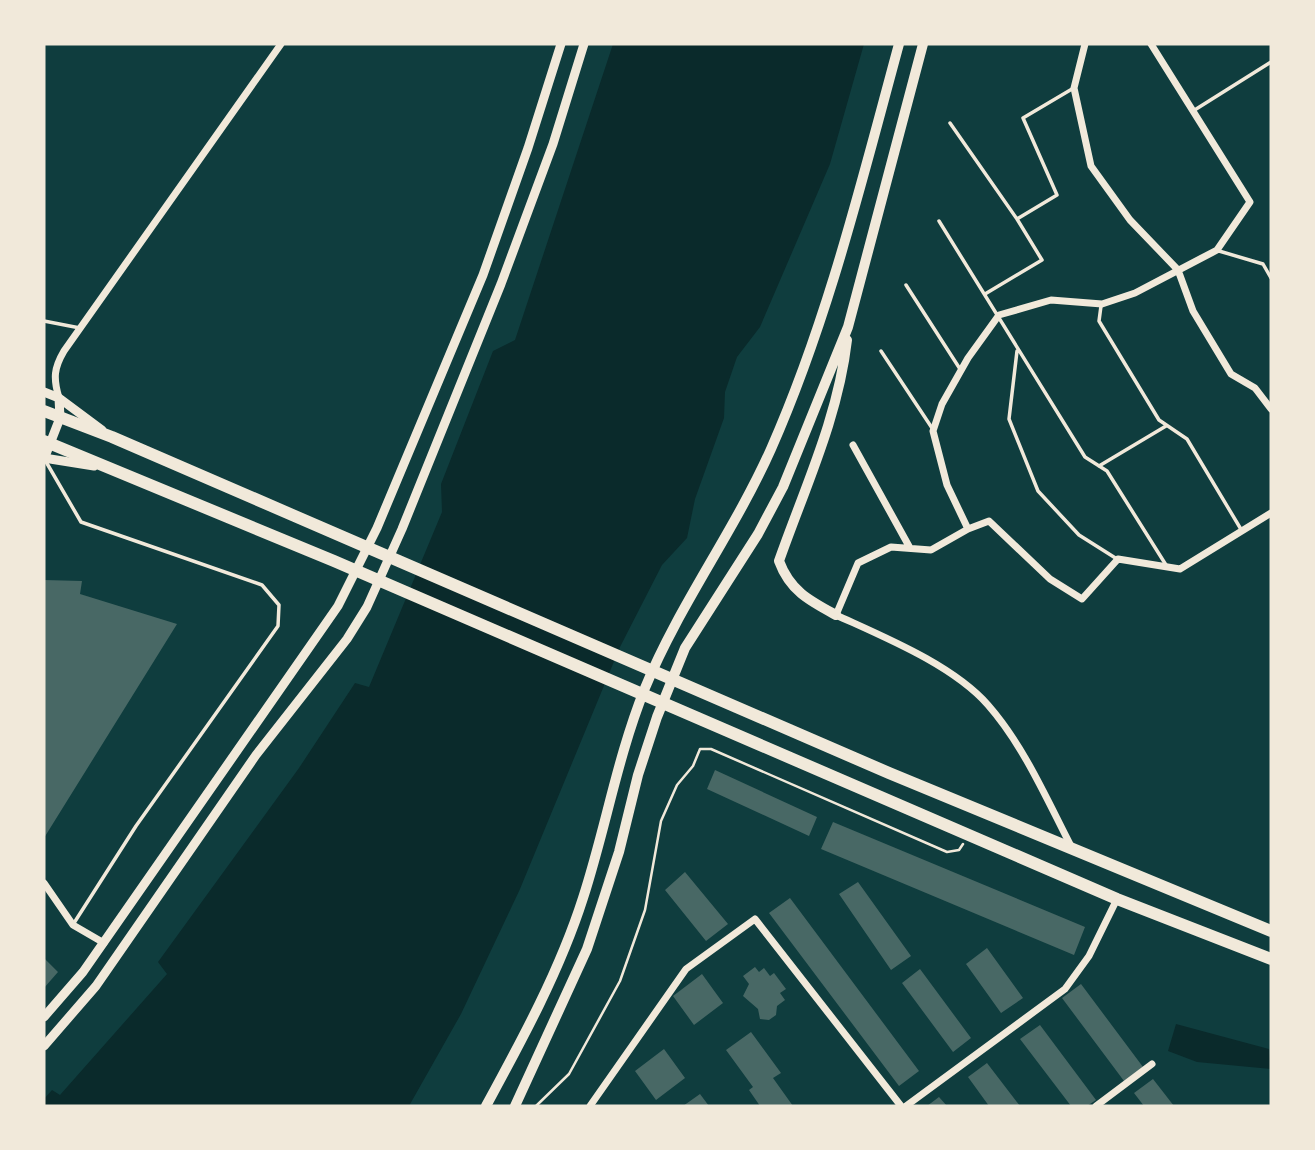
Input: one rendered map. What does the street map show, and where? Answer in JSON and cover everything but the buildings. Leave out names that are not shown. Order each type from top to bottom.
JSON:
[{"type":"highway","points":[[44,411],[112,437],[889,773],[1271,931]]},
{"type":"highway","points":[[48,443],[334,561],[967,836],[1117,899],[1271,959]]},
{"type":"main road","points":[[486,1106],[544,992],[582,901],[619,759],[657,659],[738,517],[771,450],[801,375],[863,177],[899,44]]},
{"type":"main road","points":[[515,1106],[587,949],[619,852],[638,775],[685,648],[758,534],[783,487],[848,327],[923,44]]},
{"type":"main road","points":[[836,615],[801,596],[786,580],[779,561],[842,382],[848,327]]},
{"type":"street","points":[[103,467],[44,459],[60,418],[59,398],[54,383],[55,366],[281,44]]},
{"type":"street","points":[[44,1017],[104,943],[338,606],[377,528],[483,275],[561,44]]},
{"type":"street","points":[[44,1046],[96,986],[256,755],[347,639],[367,607],[402,529],[501,284],[553,144],[584,44]]},
{"type":"street","points":[[1085,44],[1074,88],[1091,166],[1130,220],[1178,270],[1193,311],[1231,374],[1255,388],[1271,409]]},
{"type":"street","points":[[968,529],[947,485],[933,431],[942,404],[999,314],[1051,300],[1102,304],[1135,293],[1217,250],[1250,202],[1151,44]]},
{"type":"street","points":[[44,392],[59,398],[112,437]]},
{"type":"street","points":[[853,445],[910,548]]},
{"type":"street","points":[[1073,849],[1040,786],[987,705],[965,684],[886,638],[836,615],[858,563],[891,547],[930,550],[989,521],[1050,579],[1082,599],[1118,559],[1180,569],[1271,513]]},
{"type":"street","points":[[44,883],[73,925],[104,943]]},
{"type":"street","points":[[906,1106],[1065,989],[1089,956],[1117,899]]},
{"type":"street","points":[[590,1106],[671,986],[686,969],[755,919],[901,1106]]},
{"type":"street","points":[[1096,1106],[1152,1064]]},
{"type":"lane","points":[[1193,111],[1271,62]]},
{"type":"lane","points":[[1017,219],[1057,195],[1023,118],[1074,88]]},
{"type":"lane","points":[[950,123],[1017,219],[1042,260],[985,294]]},
{"type":"lane","points":[[939,221],[1085,457],[1107,471],[1168,567]]},
{"type":"lane","points":[[1217,250],[1263,264],[1271,278]]},
{"type":"lane","points":[[906,285],[961,371]]},
{"type":"lane","points":[[1102,304],[1099,321],[1159,420],[1187,439],[1242,531]]},
{"type":"lane","points":[[44,321],[80,328]]},
{"type":"lane","points":[[1017,349],[1009,419],[1038,491],[1079,535],[1118,559]]},
{"type":"lane","points":[[881,351],[933,431]]},
{"type":"lane","points":[[1099,466],[1167,425]]},
{"type":"lane","points":[[44,459],[81,522],[262,586],[279,605],[278,626],[136,826],[73,925]]},
{"type":"path","points":[[536,1106],[569,1074],[620,982],[645,910],[661,821],[677,785],[693,766],[700,749],[711,749],[947,852],[959,850],[967,836]]},
{"type":"water","points":[[613,44],[864,44],[830,164],[760,327],[737,357],[725,392],[724,418],[695,499],[687,538],[662,565],[620,647],[520,889],[461,1014],[409,1106],[44,1106],[44,1099],[52,1090],[60,1095],[167,974],[158,962],[299,768],[355,683],[369,687],[442,512],[441,484],[493,351],[515,340]]},
{"type":"water","points":[[1176,1024],[1269,1049],[1271,1069],[1197,1062],[1168,1051]]}]
